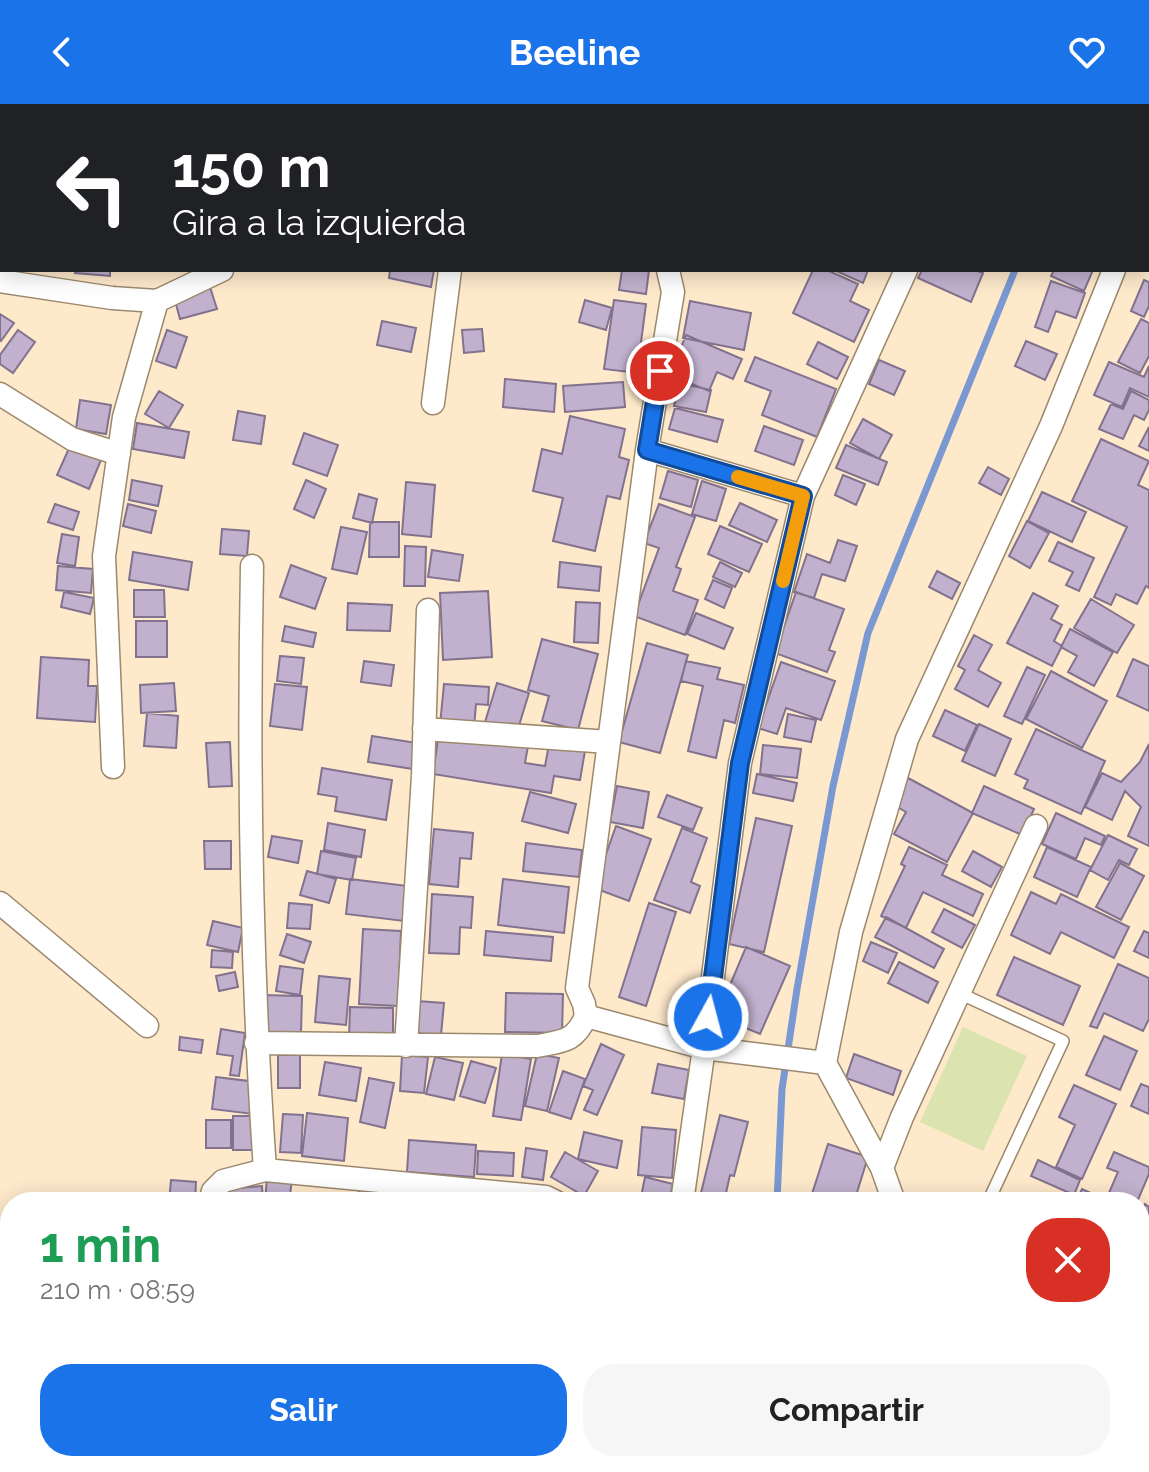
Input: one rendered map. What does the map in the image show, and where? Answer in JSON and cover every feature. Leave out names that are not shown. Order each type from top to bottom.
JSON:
[{"type":"street","points":[[0,281],[112,298],[157,301],[218,272]]},
{"type":"street","points":[[433,403],[450,272]]},
{"type":"street","points":[[256,1043],[537,1046],[563,1041],[579,1033],[586,1016],[577,988],[647,450],[673,292],[668,272]]},
{"type":"street","points":[[683,1192],[740,763],[803,496],[905,272]]},
{"type":"street","points":[[890,1192],[882,1168],[818,1062],[851,932],[907,739],[1051,426],[1113,272]]},
{"type":"street","points":[[113,767],[104,556],[124,417],[157,301]]},
{"type":"street","points":[[0,394],[72,439],[119,454]]},
{"type":"street","points":[[647,450],[803,496]]},
{"type":"street","points":[[252,566],[250,840],[256,1043],[265,1170]]},
{"type":"street","points":[[406,1046],[428,610]]},
{"type":"street","points":[[424,729],[609,742]]},
{"type":"street","points":[[882,1168],[1036,826]]},
{"type":"street","points":[[0,903],[147,1026]]},
{"type":"street","points":[[586,1016],[704,1048],[818,1062]]},
{"type":"street","points":[[213,1192],[223,1181],[265,1170],[503,1192]]},
{"type":"lane","points":[[959,993],[1063,1041],[993,1192]]},
{"type":"green space","points":[[963,1027],[1027,1056],[983,1151],[920,1122]]},
{"type":"building","points":[[110,272],[110,276],[75,273]]},
{"type":"building","points":[[390,272],[434,272],[431,287],[389,278]]},
{"type":"building","points":[[622,272],[649,272],[646,294],[619,290]]},
{"type":"building","points":[[812,272],[831,272],[858,284],[850,301],[869,310],[854,342],[793,313]]},
{"type":"building","points":[[838,272],[867,272],[863,283]]},
{"type":"building","points":[[921,272],[983,273],[971,302],[918,278]]},
{"type":"building","points":[[1053,272],[1092,272],[1084,291],[1051,276]]},
{"type":"building","points":[[1144,280],[1149,282],[1149,306],[1144,317],[1131,311]]},
{"type":"building","points":[[1051,281],[1085,293],[1076,318],[1056,311],[1048,332],[1035,327]]},
{"type":"building","points":[[210,287],[217,309],[180,319],[174,297]]},
{"type":"building","points":[[585,300],[612,308],[606,330],[579,322]]},
{"type":"building","points":[[614,300],[646,304],[637,373],[604,369]]},
{"type":"building","points":[[690,301],[751,313],[744,350],[683,338]]},
{"type":"building","points":[[0,314],[14,323],[1,341],[0,340]]},
{"type":"building","points":[[1141,319],[1149,323],[1149,356],[1140,373],[1118,362]]},
{"type":"building","points":[[382,321],[416,328],[411,352],[377,345]]},
{"type":"building","points":[[482,329],[484,351],[464,353],[462,330]]},
{"type":"building","points":[[18,330],[35,342],[13,373],[0,364],[0,355]]},
{"type":"building","points":[[167,330],[187,337],[176,368],[156,361]]},
{"type":"building","points":[[686,335],[742,359],[733,379],[717,372],[709,391],[670,375]]},
{"type":"building","points":[[1026,341],[1057,354],[1045,380],[1015,366]]},
{"type":"building","points":[[818,342],[848,357],[837,379],[807,364]]},
{"type":"building","points":[[755,357],[836,389],[817,437],[762,415],[771,391],[745,381]]},
{"type":"building","points":[[879,360],[905,371],[894,395],[869,384]]},
{"type":"building","points":[[1109,362],[1144,377],[1149,366],[1149,397],[1130,388],[1122,407],[1094,395]]},
{"type":"building","points":[[505,379],[556,384],[554,412],[503,407]]},
{"type":"building","points":[[623,382],[625,407],[565,412],[563,386]]},
{"type":"building","points":[[679,383],[711,390],[706,412],[674,406]]},
{"type":"building","points":[[159,391],[183,405],[169,428],[145,414]]},
{"type":"building","points":[[1131,391],[1149,400],[1149,410],[1144,420],[1134,415],[1123,439],[1099,429],[1111,404],[1123,409]]},
{"type":"building","points":[[80,400],[111,405],[106,434],[76,429]]},
{"type":"building","points":[[675,408],[723,420],[717,442],[669,429]]},
{"type":"building","points":[[238,411],[265,416],[261,444],[233,440]]},
{"type":"building","points":[[570,416],[625,429],[619,457],[629,460],[620,499],[607,496],[595,551],[553,541],[563,498],[533,491],[542,449],[562,454]]},
{"type":"building","points":[[863,419],[892,435],[879,459],[850,443]]},
{"type":"building","points":[[137,423],[189,432],[184,458],[133,449]]},
{"type":"building","points":[[764,426],[803,440],[794,465],[755,451]]},
{"type":"building","points":[[1149,427],[1149,451],[1139,446]]},
{"type":"building","points":[[304,433],[338,445],[327,476],[293,464]]},
{"type":"building","points":[[1101,439],[1149,461],[1138,485],[1149,490],[1149,588],[1146,586],[1137,604],[1116,594],[1111,605],[1094,597],[1127,527],[1072,501]]},
{"type":"building","points":[[846,445],[887,462],[878,485],[836,468]]},
{"type":"building","points":[[70,446],[101,460],[89,489],[57,475]]},
{"type":"building","points":[[988,467],[1009,479],[1001,495],[979,483]]},
{"type":"building","points":[[668,471],[698,480],[691,507],[660,498]]},
{"type":"building","points":[[843,475],[865,484],[856,505],[835,495]]},
{"type":"building","points":[[132,480],[162,486],[158,506],[129,500]]},
{"type":"building","points":[[306,480],[326,489],[314,518],[294,509]]},
{"type":"building","points":[[702,481],[726,489],[716,521],[692,514]]},
{"type":"building","points":[[406,482],[435,485],[431,537],[402,534]]},
{"type":"building","points":[[1042,492],[1086,512],[1072,542],[1028,521]]},
{"type":"building","points":[[359,494],[377,499],[372,523],[353,518]]},
{"type":"building","points":[[740,503],[777,520],[767,542],[729,525]]},
{"type":"building","points":[[55,504],[79,512],[73,530],[48,522]]},
{"type":"building","points":[[128,504],[156,511],[151,533],[123,526]]},
{"type":"building","points":[[659,504],[695,517],[676,567],[681,569],[673,591],[698,600],[685,635],[634,616],[659,548],[644,543]]},
{"type":"building","points":[[1027,521],[1049,533],[1030,568],[1009,556]]},
{"type":"building","points":[[370,522],[399,522],[399,557],[369,557]]},
{"type":"building","points":[[720,526],[762,544],[749,572],[708,554]]},
{"type":"building","points":[[341,527],[367,532],[357,574],[332,569]]},
{"type":"building","points":[[222,529],[249,531],[247,556],[220,554]]},
{"type":"building","points":[[62,534],[79,537],[75,566],[57,563]]},
{"type":"building","points":[[838,540],[857,546],[845,581],[822,574],[814,598],[794,592],[807,554],[830,563]]},
{"type":"building","points":[[1058,542],[1094,558],[1079,591],[1066,585],[1073,572],[1049,561]]},
{"type":"building","points":[[405,546],[426,547],[425,586],[404,586]]},
{"type":"building","points":[[432,550],[463,555],[459,581],[428,577]]},
{"type":"building","points":[[133,552],[192,562],[188,590],[129,580]]},
{"type":"building","points":[[560,562],[601,567],[599,591],[558,587]]},
{"type":"building","points":[[720,562],[742,573],[735,587],[713,577]]},
{"type":"building","points":[[291,565],[326,578],[315,609],[280,597]]},
{"type":"building","points":[[58,566],[93,569],[91,593],[56,590]]},
{"type":"building","points":[[937,571],[960,583],[952,599],[929,587]]},
{"type":"building","points":[[713,580],[732,588],[724,608],[705,599]]},
{"type":"building","points":[[134,590],[164,590],[165,617],[134,617]]},
{"type":"building","points":[[488,591],[492,657],[443,660],[440,593]]},
{"type":"building","points":[[64,592],[94,598],[90,614],[61,607]]},
{"type":"building","points":[[796,592],[844,609],[829,650],[835,652],[827,672],[775,653]]},
{"type":"building","points":[[1033,593],[1058,606],[1051,619],[1062,625],[1054,641],[1062,646],[1052,666],[1007,643]]},
{"type":"building","points":[[1091,599],[1134,625],[1117,653],[1074,628]]},
{"type":"building","points":[[576,602],[600,603],[598,643],[574,642]]},
{"type":"building","points":[[348,603],[392,605],[390,631],[347,630]]},
{"type":"building","points":[[696,613],[733,628],[724,649],[687,634]]},
{"type":"building","points":[[136,621],[167,621],[167,657],[136,657]]},
{"type":"building","points":[[285,626],[316,633],[313,647],[282,641]]},
{"type":"building","points":[[1070,629],[1113,652],[1094,686],[1068,672],[1077,656],[1061,647]]},
{"type":"building","points":[[974,635],[992,645],[978,670],[1001,683],[988,707],[955,689],[965,670],[958,666]]},
{"type":"building","points":[[542,639],[598,654],[578,730],[542,721],[549,696],[528,690]]},
{"type":"building","points":[[647,643],[688,655],[660,753],[619,742]]},
{"type":"building","points":[[280,656],[304,658],[301,684],[277,681]]},
{"type":"building","points":[[41,657],[89,660],[88,686],[97,686],[95,722],[37,718]]},
{"type":"building","points":[[1133,659],[1149,666],[1149,711],[1117,696]]},
{"type":"building","points":[[364,661],[394,665],[391,686],[361,682]]},
{"type":"building","points":[[686,661],[720,668],[717,679],[744,685],[735,723],[724,720],[716,758],[688,751],[703,686],[681,681]]},
{"type":"building","points":[[781,662],[835,681],[821,720],[786,708],[777,734],[758,728]]},
{"type":"building","points":[[1027,667],[1045,675],[1022,724],[1004,716]]},
{"type":"building","points":[[1051,671],[1107,701],[1082,748],[1026,719]]},
{"type":"building","points":[[174,683],[176,711],[141,713],[140,685]]},
{"type":"building","points":[[497,683],[529,693],[517,732],[485,722]]},
{"type":"building","points":[[275,684],[307,687],[302,730],[270,726]]},
{"type":"building","points":[[444,684],[489,687],[488,705],[476,704],[474,728],[440,725]]},
{"type":"building","points":[[945,710],[977,725],[965,751],[933,736]]},
{"type":"building","points":[[147,713],[178,716],[176,748],[144,746]]},
{"type":"building","points":[[788,714],[816,720],[811,742],[784,737]]},
{"type":"building","points":[[979,724],[1011,739],[995,776],[962,761]]},
{"type":"building","points":[[1036,729],[1105,761],[1081,814],[1024,788],[1028,780],[1015,774]]},
{"type":"building","points":[[439,732],[528,746],[525,763],[545,766],[550,739],[586,745],[580,780],[554,776],[551,793],[433,774]]},
{"type":"building","points":[[372,736],[417,743],[413,769],[368,762]]},
{"type":"building","points":[[230,742],[232,786],[209,787],[206,743]]},
{"type":"building","points":[[1149,744],[1149,846],[1128,836],[1141,807],[1125,791],[1112,820],[1085,807],[1102,773],[1121,782],[1140,762]]},
{"type":"building","points":[[763,745],[801,749],[797,778],[760,774]]},
{"type":"building","points":[[322,768],[392,780],[386,820],[335,811],[337,797],[318,794]]},
{"type":"building","points":[[757,774],[797,783],[793,801],[753,793]]},
{"type":"building","points":[[908,778],[973,813],[947,862],[894,834],[906,812],[894,805]]},
{"type":"building","points":[[617,786],[649,792],[643,828],[610,822]]},
{"type":"building","points":[[984,786],[1034,809],[1022,835],[972,813]]},
{"type":"building","points":[[530,792],[576,804],[568,833],[522,821]]},
{"type":"building","points":[[667,795],[702,808],[693,830],[658,817]]},
{"type":"building","points":[[1056,813],[1105,836],[1101,845],[1085,838],[1076,859],[1042,844]]},
{"type":"building","points":[[756,818],[792,826],[764,952],[729,944]]},
{"type":"building","points":[[328,823],[365,830],[361,857],[324,850]]},
{"type":"building","points":[[616,826],[651,839],[629,901],[594,888]]},
{"type":"building","points":[[682,828],[707,838],[691,882],[700,886],[690,913],[654,900]]},
{"type":"building","points":[[434,829],[473,833],[471,859],[460,858],[458,887],[429,884]]},
{"type":"building","points":[[1108,835],[1137,849],[1129,865],[1119,860],[1108,880],[1090,870]]},
{"type":"building","points":[[272,836],[302,841],[298,863],[268,857]]},
{"type":"building","points":[[204,841],[231,841],[231,869],[205,869]]},
{"type":"building","points":[[526,843],[582,850],[579,877],[523,871]]},
{"type":"building","points":[[909,847],[947,865],[942,875],[983,894],[973,916],[923,892],[906,928],[881,916],[905,866],[901,864]]},
{"type":"building","points":[[1047,847],[1091,867],[1077,897],[1034,877]]},
{"type":"building","points":[[321,851],[356,858],[352,880],[317,874]]},
{"type":"building","points":[[973,851],[1002,867],[991,887],[962,871]]},
{"type":"building","points":[[1120,863],[1144,876],[1121,920],[1096,907]]},
{"type":"building","points":[[307,871],[336,879],[329,903],[300,895]]},
{"type":"building","points":[[350,879],[408,886],[404,921],[346,914]]},
{"type":"building","points":[[503,879],[569,887],[564,933],[498,925]]},
{"type":"building","points":[[1031,892],[1056,904],[1061,894],[1129,927],[1114,958],[1061,932],[1050,954],[1011,935]]},
{"type":"building","points":[[432,894],[473,897],[471,928],[460,927],[459,954],[429,953]]},
{"type":"building","points":[[289,903],[312,905],[310,929],[287,928]]},
{"type":"building","points":[[649,903],[676,912],[646,1006],[619,997]]},
{"type":"building","points":[[944,909],[975,925],[962,948],[932,932]]},
{"type":"building","points":[[886,917],[944,949],[934,968],[875,937]]},
{"type":"building","points":[[213,921],[243,928],[238,952],[207,945]]},
{"type":"building","points":[[363,929],[401,931],[398,1006],[359,1004]]},
{"type":"building","points":[[486,931],[553,937],[551,961],[484,955]]},
{"type":"building","points":[[1144,931],[1149,933],[1149,958],[1134,951]]},
{"type":"building","points":[[287,934],[311,942],[304,963],[280,955]]},
{"type":"building","points":[[871,942],[897,953],[888,973],[863,961]]},
{"type":"building","points":[[746,947],[790,966],[760,1034],[717,1016]]},
{"type":"building","points":[[212,950],[233,952],[232,968],[211,967]]},
{"type":"building","points":[[1014,957],[1080,986],[1063,1025],[997,995]]},
{"type":"building","points":[[899,962],[938,982],[928,1003],[888,983]]},
{"type":"building","points":[[1118,964],[1149,978],[1149,1019],[1143,1031],[1104,1013],[1097,1028],[1090,1026]]},
{"type":"building","points":[[280,966],[303,969],[300,995],[276,991]]},
{"type":"building","points":[[235,972],[238,987],[219,991],[216,976]]},
{"type":"building","points":[[319,976],[350,979],[346,1025],[315,1022]]},
{"type":"building","points":[[506,993],[563,994],[562,1033],[505,1032]]},
{"type":"building","points":[[261,995],[302,996],[301,1033],[260,1032]]},
{"type":"building","points":[[417,1001],[444,1003],[441,1035],[414,1033]]},
{"type":"building","points":[[350,1007],[393,1008],[393,1038],[349,1037]]},
{"type":"building","points":[[221,1029],[245,1033],[239,1076],[230,1075],[233,1056],[217,1054]]},
{"type":"building","points":[[1104,1036],[1137,1051],[1120,1090],[1086,1075]]},
{"type":"building","points":[[180,1037],[203,1040],[201,1053],[179,1050]]},
{"type":"building","points":[[601,1044],[624,1055],[597,1115],[584,1110],[593,1090],[583,1086]]},
{"type":"building","points":[[502,1054],[531,1059],[521,1120],[493,1116]]},
{"type":"building","points":[[537,1054],[559,1058],[547,1111],[525,1106]]},
{"type":"building","points":[[854,1054],[901,1071],[893,1095],[846,1078]]},
{"type":"building","points":[[278,1055],[300,1055],[300,1088],[278,1088]]},
{"type":"building","points":[[402,1055],[428,1057],[424,1093],[400,1091]]},
{"type":"building","points":[[435,1057],[463,1063],[454,1100],[426,1094]]},
{"type":"building","points":[[471,1061],[496,1068],[485,1103],[460,1096]]},
{"type":"building","points":[[325,1062],[361,1068],[356,1101],[319,1095]]},
{"type":"building","points":[[658,1064],[689,1070],[684,1099],[652,1093]]},
{"type":"building","points":[[563,1071],[585,1079],[571,1119],[549,1112]]},
{"type":"building","points":[[216,1077],[257,1082],[253,1114],[212,1109]]},
{"type":"building","points":[[369,1078],[394,1083],[385,1128],[360,1122]]},
{"type":"building","points":[[1141,1084],[1149,1087],[1149,1114],[1131,1106]]},
{"type":"building","points":[[1074,1085],[1116,1104],[1082,1179],[1056,1167],[1075,1125],[1059,1117]]},
{"type":"building","points":[[307,1113],[348,1118],[344,1161],[302,1156]]},
{"type":"building","points":[[283,1114],[303,1115],[301,1153],[280,1152]]},
{"type":"building","points":[[720,1115],[748,1122],[734,1176],[730,1175],[726,1192],[701,1192]]},
{"type":"building","points":[[233,1116],[257,1116],[258,1150],[233,1150]]},
{"type":"building","points":[[206,1120],[231,1120],[231,1148],[206,1148]]},
{"type":"building","points":[[642,1127],[676,1130],[672,1178],[638,1175]]},
{"type":"building","points":[[584,1132],[622,1141],[617,1168],[578,1159]]},
{"type":"building","points":[[409,1140],[476,1145],[474,1177],[407,1172]]},
{"type":"building","points":[[828,1144],[868,1157],[857,1192],[813,1192]]},
{"type":"building","points":[[526,1148],[547,1151],[543,1180],[522,1177]]},
{"type":"building","points":[[478,1151],[514,1153],[513,1176],[477,1174]]},
{"type":"building","points":[[565,1152],[598,1171],[586,1192],[577,1192],[551,1177]]},
{"type":"building","points":[[1114,1152],[1149,1167],[1149,1174],[1141,1192],[1109,1192],[1118,1172],[1107,1168]]},
{"type":"building","points":[[1038,1160],[1080,1180],[1075,1192],[1067,1192],[1031,1176]]},
{"type":"building","points":[[267,1177],[292,1180],[290,1192],[266,1192]]},
{"type":"building","points":[[645,1177],[673,1184],[671,1192],[642,1192]]},
{"type":"building","points":[[171,1180],[196,1182],[196,1192],[170,1192]]},
{"type":"building","points":[[262,1186],[262,1192],[224,1192],[224,1189]]},
{"type":"building","points":[[359,1188],[384,1188],[384,1192],[359,1192]]},
{"type":"building","points":[[389,1188],[421,1189],[421,1192],[389,1192]]},
{"type":"waterway","points":[[777,1192],[782,1089],[797,989],[833,786],[868,633],[1014,272]]},
{"type":"slow traffic","points":[[738,477],[803,496],[783,581]]},
{"type":"route","points":[[660,371],[647,450],[803,496],[740,763],[708,1017]]}]
